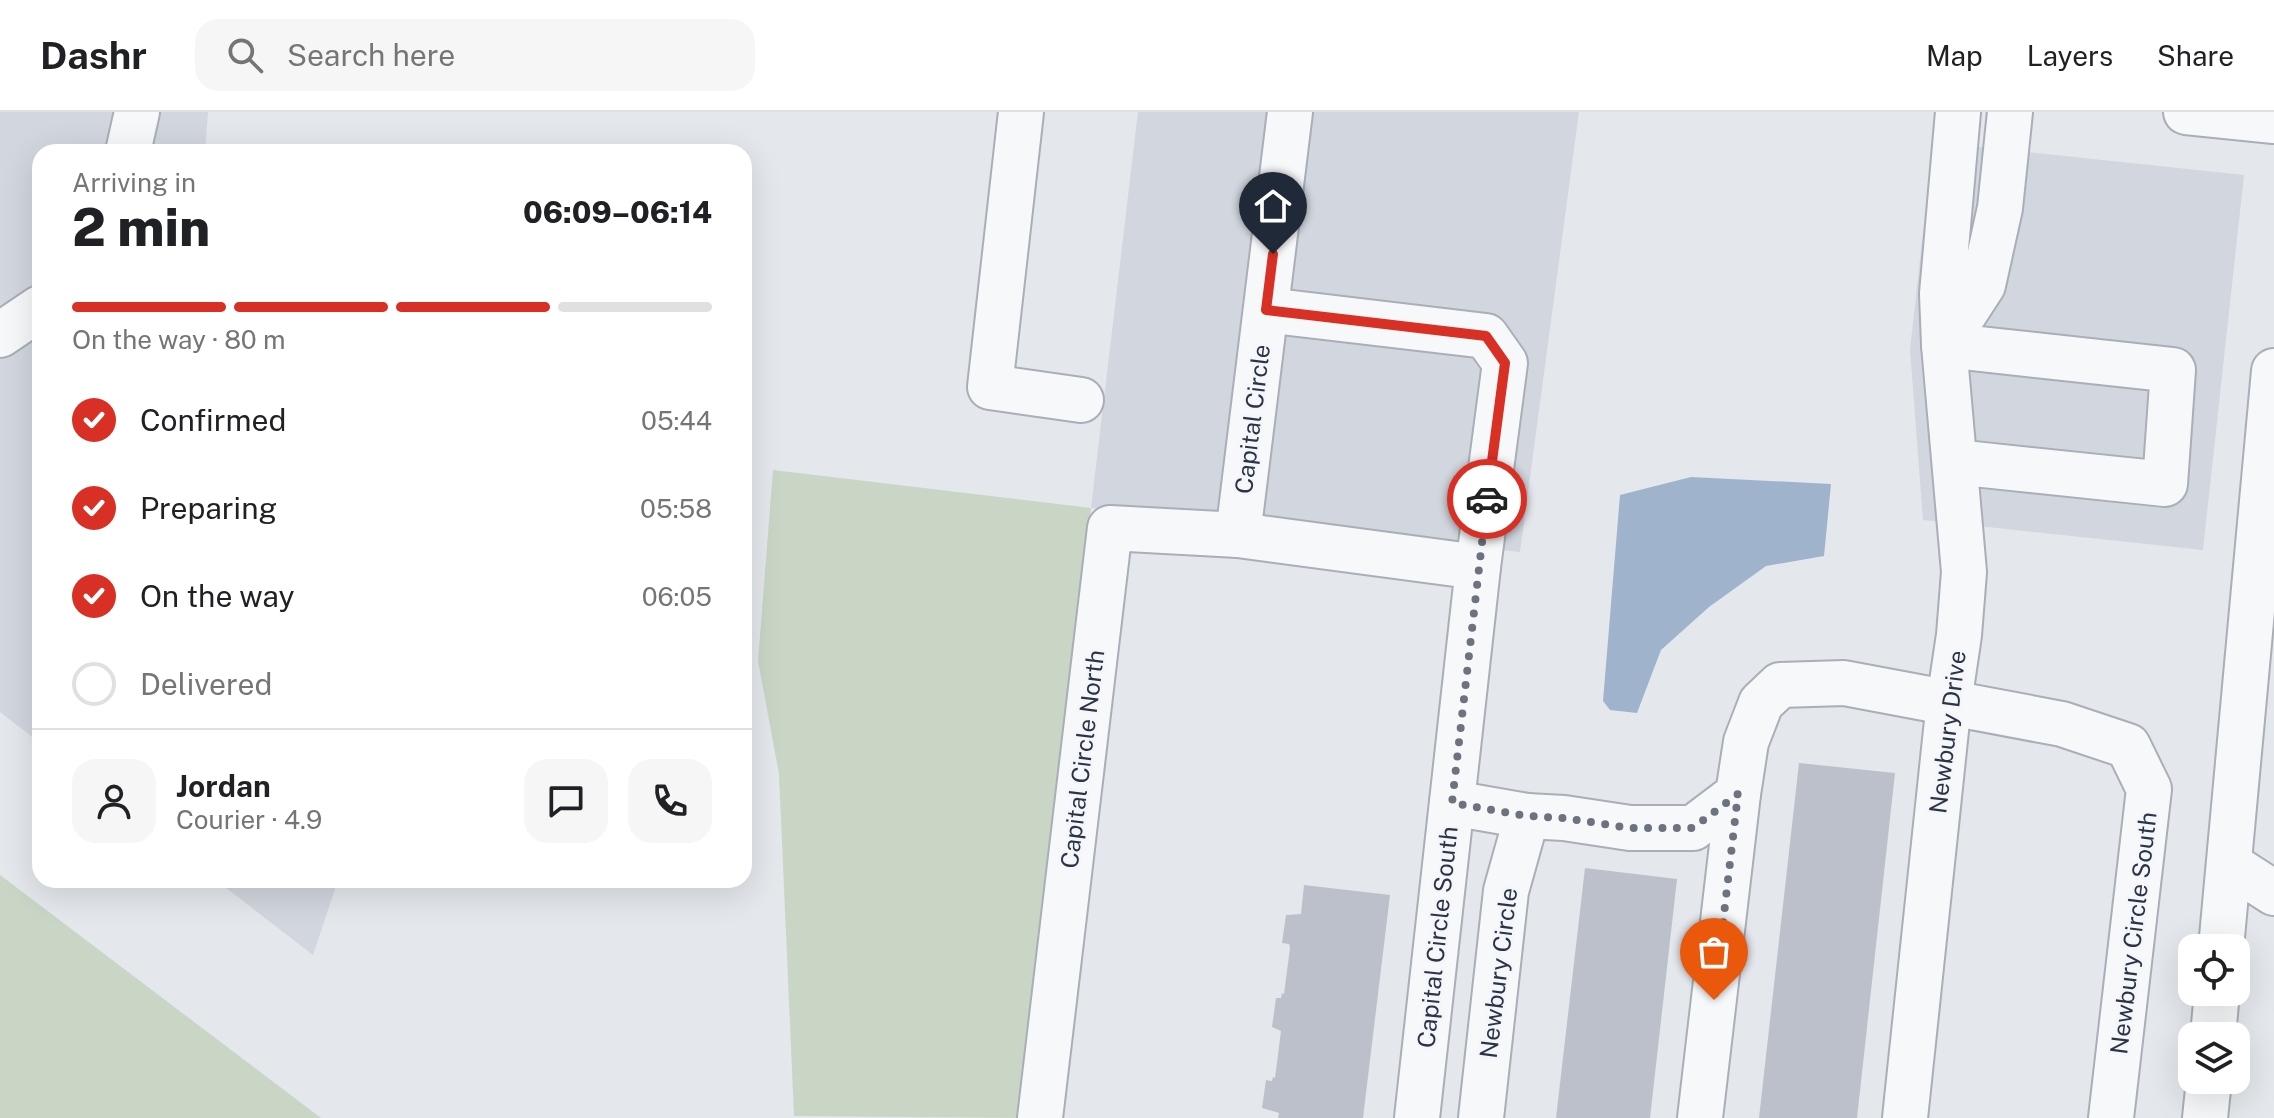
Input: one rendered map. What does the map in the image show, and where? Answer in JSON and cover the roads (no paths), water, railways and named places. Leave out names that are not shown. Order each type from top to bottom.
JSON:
[{"type":"street","points":[[130,144],[137,112]]},
{"type":"street","points":[[1021,112],[990,387],[1081,400]]},
{"type":"street","name":"Capital Circle","points":[[1238,535],[1290,112]]},
{"type":"street","name":"Newbury Drive","points":[[1905,1118],[1964,572],[1942,294],[1958,112]]},
{"type":"street","points":[[1955,462],[2165,484],[2173,370],[1944,345],[1983,285],[2000,208],[2010,112]]},
{"type":"street","points":[[2186,112],[2274,121]]},
{"type":"street","name":"Capital Circle South","points":[[1266,310],[1486,336],[1505,363],[1478,567],[1417,1118]]},
{"type":"street","points":[[0,335],[32,313]]},
{"type":"street","points":[[2222,934],[2229,864],[2259,696],[2274,373]]},
{"type":"street","name":"Capital Circle North","points":[[1040,1118],[1110,528],[1238,535]]},
{"type":"street","points":[[1238,535],[1478,567]]},
{"type":"street","points":[[1700,1118],[1738,794],[1746,742],[1761,703],[1780,685],[1844,683],[1949,702]]},
{"type":"street","name":"Newbury Circle South","points":[[1949,702],[2062,724],[2128,746],[2149,789],[2111,1118]]},
{"type":"street","points":[[1452,803],[1527,816],[1630,828],[1693,828],[1738,794]]},
{"type":"street","name":"Newbury Circle","points":[[1481,1118],[1506,891],[1527,816]]},
{"type":"street","points":[[2229,864],[2274,893]]},
{"type":"street","points":[[2205,1118],[2208,1094]]},
{"type":"water","points":[[1691,477],[1831,484],[1824,556],[1766,566],[1709,607],[1661,650],[1637,713],[1610,710],[1603,701],[1620,495]]}]
